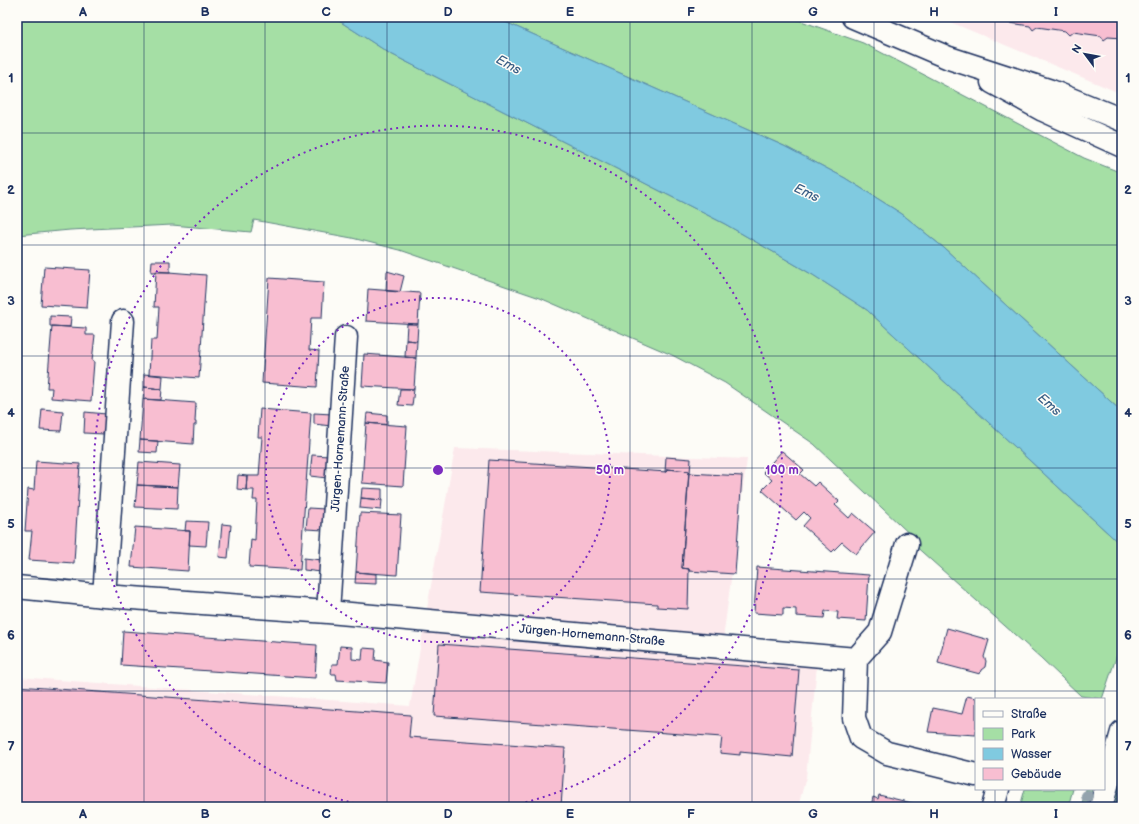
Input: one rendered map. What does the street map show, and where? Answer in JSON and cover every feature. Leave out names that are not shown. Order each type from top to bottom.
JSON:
[{"type":"street","points":[[853,17],[949,58],[1051,91],[1122,120]]},
{"type":"street","points":[[949,58],[1043,110],[1122,146]]},
{"type":"street","points":[[104,596],[123,321]]},
{"type":"street","name":"Jürgen-Hornemann-Straße","points":[[328,612],[346,337]]},
{"type":"street","points":[[907,544],[880,632],[856,659],[854,718],[861,738],[887,753],[975,775]]},
{"type":"street","name":"Jürgen-Hornemann-Straße","points":[[17,587],[104,596],[328,612],[856,659]]},
{"type":"street","points":[[1101,807],[1122,732]]},
{"type":"street","points":[[993,807],[998,790]]},
{"type":"shaded area","points":[[938,17],[1122,17],[1122,94]]},
{"type":"shaded area","points":[[455,448],[747,459],[722,647],[817,665],[806,777],[798,807],[17,807],[17,677],[410,706]]},
{"type":"green space","points":[[17,17],[333,17],[389,53],[725,224],[813,275],[867,310],[1122,546],[1122,640],[1102,698],[1081,696],[1041,658],[913,544],[916,540],[814,444],[725,383],[672,355],[540,298],[400,250],[352,238],[254,220],[251,232],[172,225],[70,230],[17,235]]},
{"type":"green space","points":[[494,17],[790,17],[863,43],[1084,158],[1122,173],[1122,412],[944,248],[902,214],[845,178],[784,146]]},
{"type":"green space","points":[[1122,771],[1122,795],[1118,807],[1111,807]]},
{"type":"green space","points":[[1025,790],[1073,790],[1068,807],[1020,807]]},
{"type":"green space","points":[[1086,790],[1092,790],[1087,807],[1081,807]]},
{"type":"water","name":"Ems","points":[[333,17],[494,17],[784,146],[845,178],[902,214],[944,248],[1122,412],[1122,546],[867,310],[813,275],[725,224],[389,53]]},
{"type":"building","points":[[1001,17],[1122,17],[1122,38],[1108,37],[1104,40],[1101,36],[1073,32],[1069,35],[1065,31],[1037,27],[1033,30],[1030,26],[1010,23]]},
{"type":"building","points":[[152,261],[170,261],[170,272],[151,272]]},
{"type":"building","points":[[44,267],[90,270],[87,308],[41,305]]},
{"type":"building","points":[[156,271],[206,275],[199,378],[149,374],[151,340],[157,340],[159,307],[154,307]]},
{"type":"building","points":[[387,271],[404,276],[400,292],[386,291]]},
{"type":"building","points":[[269,278],[324,282],[322,318],[311,318],[309,350],[319,351],[317,387],[262,383]]},
{"type":"building","points":[[368,289],[420,293],[418,324],[366,321]]},
{"type":"building","points":[[50,316],[71,317],[70,327],[50,326]]},
{"type":"building","points":[[407,324],[418,324],[417,341],[406,340]]},
{"type":"building","points":[[52,326],[86,328],[86,335],[95,335],[92,361],[94,362],[91,401],[51,398],[52,388],[47,388]]},
{"type":"building","points":[[406,340],[417,341],[416,358],[405,357]]},
{"type":"building","points":[[364,354],[416,358],[414,389],[362,386]]},
{"type":"building","points":[[144,374],[163,376],[162,389],[144,387]]},
{"type":"building","points":[[144,387],[162,389],[161,400],[143,399]]},
{"type":"building","points":[[400,389],[414,389],[412,406],[398,405]]},
{"type":"building","points":[[143,399],[196,403],[196,425],[194,425],[193,444],[140,440]]},
{"type":"building","points":[[42,409],[63,411],[61,431],[40,430]]},
{"type":"building","points":[[260,409],[311,413],[300,570],[249,567],[251,539],[255,540],[257,500],[253,500],[254,490],[246,490],[247,476],[259,476],[262,437],[258,437]]},
{"type":"building","points":[[85,412],[106,414],[104,434],[84,433]]},
{"type":"building","points":[[314,413],[332,414],[331,426],[314,424]]},
{"type":"building","points":[[367,413],[387,415],[387,425],[366,423]]},
{"type":"building","points":[[366,423],[407,426],[403,486],[362,483]]},
{"type":"building","points":[[140,440],[158,441],[157,453],[139,452]]},
{"type":"building","points":[[782,451],[804,470],[800,474],[814,486],[818,482],[839,501],[835,505],[849,518],[853,513],[875,532],[856,554],[842,542],[832,552],[803,526],[810,518],[804,512],[796,520],[762,490],[772,480],[763,472]]},
{"type":"building","points":[[312,455],[329,456],[327,478],[310,476]]},
{"type":"building","points":[[666,457],[691,459],[690,473],[689,471],[667,469],[667,472],[665,472]]},
{"type":"building","points":[[489,460],[667,472],[667,469],[689,471],[682,568],[689,569],[688,609],[657,607],[657,604],[480,592]]},
{"type":"building","points":[[36,461],[80,464],[74,563],[29,560],[32,531],[25,531],[28,489],[34,490]]},
{"type":"building","points":[[139,462],[180,465],[178,487],[137,485]]},
{"type":"building","points":[[689,473],[742,476],[735,574],[689,571],[689,569],[682,568]]},
{"type":"building","points":[[238,475],[247,476],[246,490],[237,489]]},
{"type":"building","points":[[137,485],[178,487],[177,509],[135,507]]},
{"type":"building","points":[[362,488],[382,489],[382,500],[361,498]]},
{"type":"building","points":[[361,498],[382,500],[381,510],[360,508]]},
{"type":"building","points":[[308,508],[325,509],[324,530],[306,529]]},
{"type":"building","points":[[360,513],[401,515],[397,575],[356,572]]},
{"type":"building","points":[[186,521],[208,522],[206,546],[189,545],[190,531],[185,531]]},
{"type":"building","points":[[222,524],[231,525],[228,558],[219,557]]},
{"type":"building","points":[[135,527],[190,531],[188,571],[131,567]]},
{"type":"building","points":[[304,558],[322,560],[321,572],[304,570]]},
{"type":"building","points":[[757,567],[869,575],[866,621],[837,619],[838,612],[825,611],[824,618],[796,616],[796,609],[783,608],[783,615],[754,613]]},
{"type":"building","points":[[356,572],[376,574],[376,584],[355,583]]},
{"type":"building","points":[[947,628],[989,640],[984,657],[986,661],[985,667],[981,670],[980,674],[938,663]]},
{"type":"building","points":[[123,631],[317,645],[315,678],[121,665]]},
{"type":"building","points":[[439,644],[799,670],[792,757],[740,752],[740,755],[720,753],[722,737],[434,716]]},
{"type":"building","points":[[340,646],[352,647],[352,659],[362,660],[363,648],[376,649],[375,660],[388,662],[386,683],[337,680],[336,674],[331,674],[332,664],[338,664]]},
{"type":"building","points":[[17,686],[411,715],[409,737],[565,748],[561,807],[17,807]]},
{"type":"building","points":[[967,696],[976,698],[975,735],[928,732],[933,708],[962,714]]},
{"type":"building","points":[[879,795],[928,807],[871,807],[873,797],[878,799]]}]
